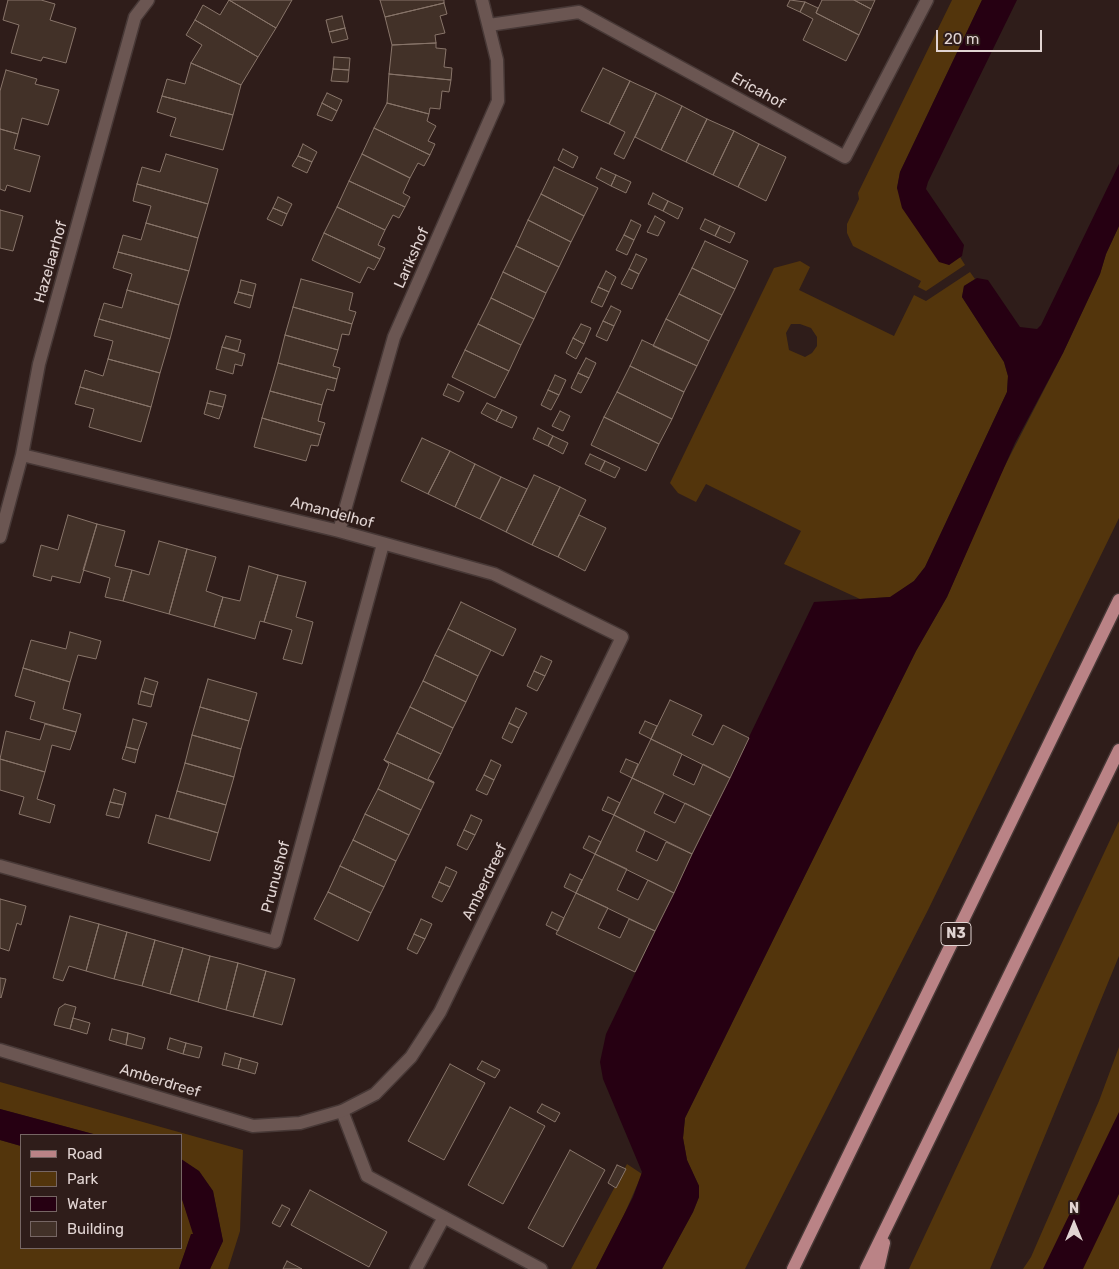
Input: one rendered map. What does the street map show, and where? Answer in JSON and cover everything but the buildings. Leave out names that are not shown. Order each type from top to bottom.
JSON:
[{"type":"main road","name":"N3","points":[[793,1269],[1119,600]]},
{"type":"main road","points":[[866,1269],[1119,750]]},
{"type":"main road","points":[[878,1269],[888,1224]]},
{"type":"street","name":"Hazelaarhof","points":[[0,537],[22,455],[39,364],[136,17],[148,0]]},
{"type":"street","name":"Larikshof","points":[[339,531],[394,337],[498,101],[497,60],[482,0]]},
{"type":"street","name":"Ericahof","points":[[489,25],[579,12],[845,158],[926,0]]},
{"type":"street","name":"Amandelhof","points":[[22,455],[339,531],[494,574],[622,638]]},
{"type":"street","name":"Prunushof","points":[[0,866],[275,942],[383,544]]},
{"type":"street","name":"Amberdreef","points":[[0,1050],[253,1126],[300,1123],[342,1111],[375,1094],[411,1057],[440,1012],[622,638]]},
{"type":"street","points":[[342,1111],[367,1176],[541,1269]]},
{"type":"street","points":[[416,1269],[444,1217]]},
{"type":"green space","points":[[952,0],[982,0],[900,172],[897,188],[949,265],[960,257],[965,265],[926,291],[918,287],[921,281],[853,246],[847,233],[847,224],[859,199],[858,193]]},
{"type":"green space","points":[[1119,226],[1119,518],[928,910],[745,1269],[662,1269],[693,1212],[699,1197],[699,1186],[687,1160],[683,1138],[685,1118],[916,651],[947,597],[997,481],[1063,353],[1100,274],[1106,254]]},
{"type":"green space","points":[[800,261],[810,267],[799,290],[894,336],[914,295],[926,301],[970,272],[975,279],[964,286],[962,297],[1004,362],[1008,376],[1007,392],[925,567],[914,581],[891,597],[860,599],[784,564],[801,531],[706,484],[696,502],[678,493],[670,483],[774,268]],"holes":[[[791,324],[800,324],[811,328],[817,337],[817,346],[812,353],[805,357],[789,350],[786,333]]]},
{"type":"green space","points":[[1119,821],[1119,956],[990,1269],[909,1269]]},
{"type":"green space","points":[[1119,1047],[1119,1269],[1023,1269],[1031,1257],[1099,1101]]},
{"type":"green space","points":[[0,1082],[243,1150],[240,1231],[228,1269],[210,1269],[223,1241],[213,1191],[199,1171],[182,1160],[182,1134],[93,1134],[0,1109]]},
{"type":"green space","points":[[0,1140],[20,1146],[20,1249],[182,1249],[182,1199],[194,1234],[191,1235],[179,1269],[0,1269]]},
{"type":"green space","points":[[627,1164],[642,1174],[624,1215],[596,1269],[571,1269]]},
{"type":"water","points":[[982,0],[1017,0],[926,189],[964,245],[962,256],[949,265],[939,262],[902,208],[897,188],[900,172]]},
{"type":"water","points":[[1119,164],[1119,226],[1106,254],[1100,274],[1063,353],[1015,443],[947,597],[916,651],[685,1118],[683,1138],[687,1160],[699,1186],[699,1197],[693,1212],[662,1269],[596,1269],[633,1197],[642,1172],[603,1079],[600,1062],[606,1034],[814,602],[890,597],[914,581],[925,567],[1007,392],[1008,376],[1004,362],[962,297],[964,286],[977,278],[988,280],[1020,327],[1037,329],[1041,325]]},
{"type":"water","points":[[0,1109],[93,1134],[20,1134],[20,1146],[0,1140]]},
{"type":"water","points":[[1119,1112],[1119,1194],[1083,1269],[1043,1269]]},
{"type":"water","points":[[182,1160],[199,1171],[213,1191],[223,1241],[210,1269],[179,1269],[191,1234],[193,1234],[182,1199]]}]
